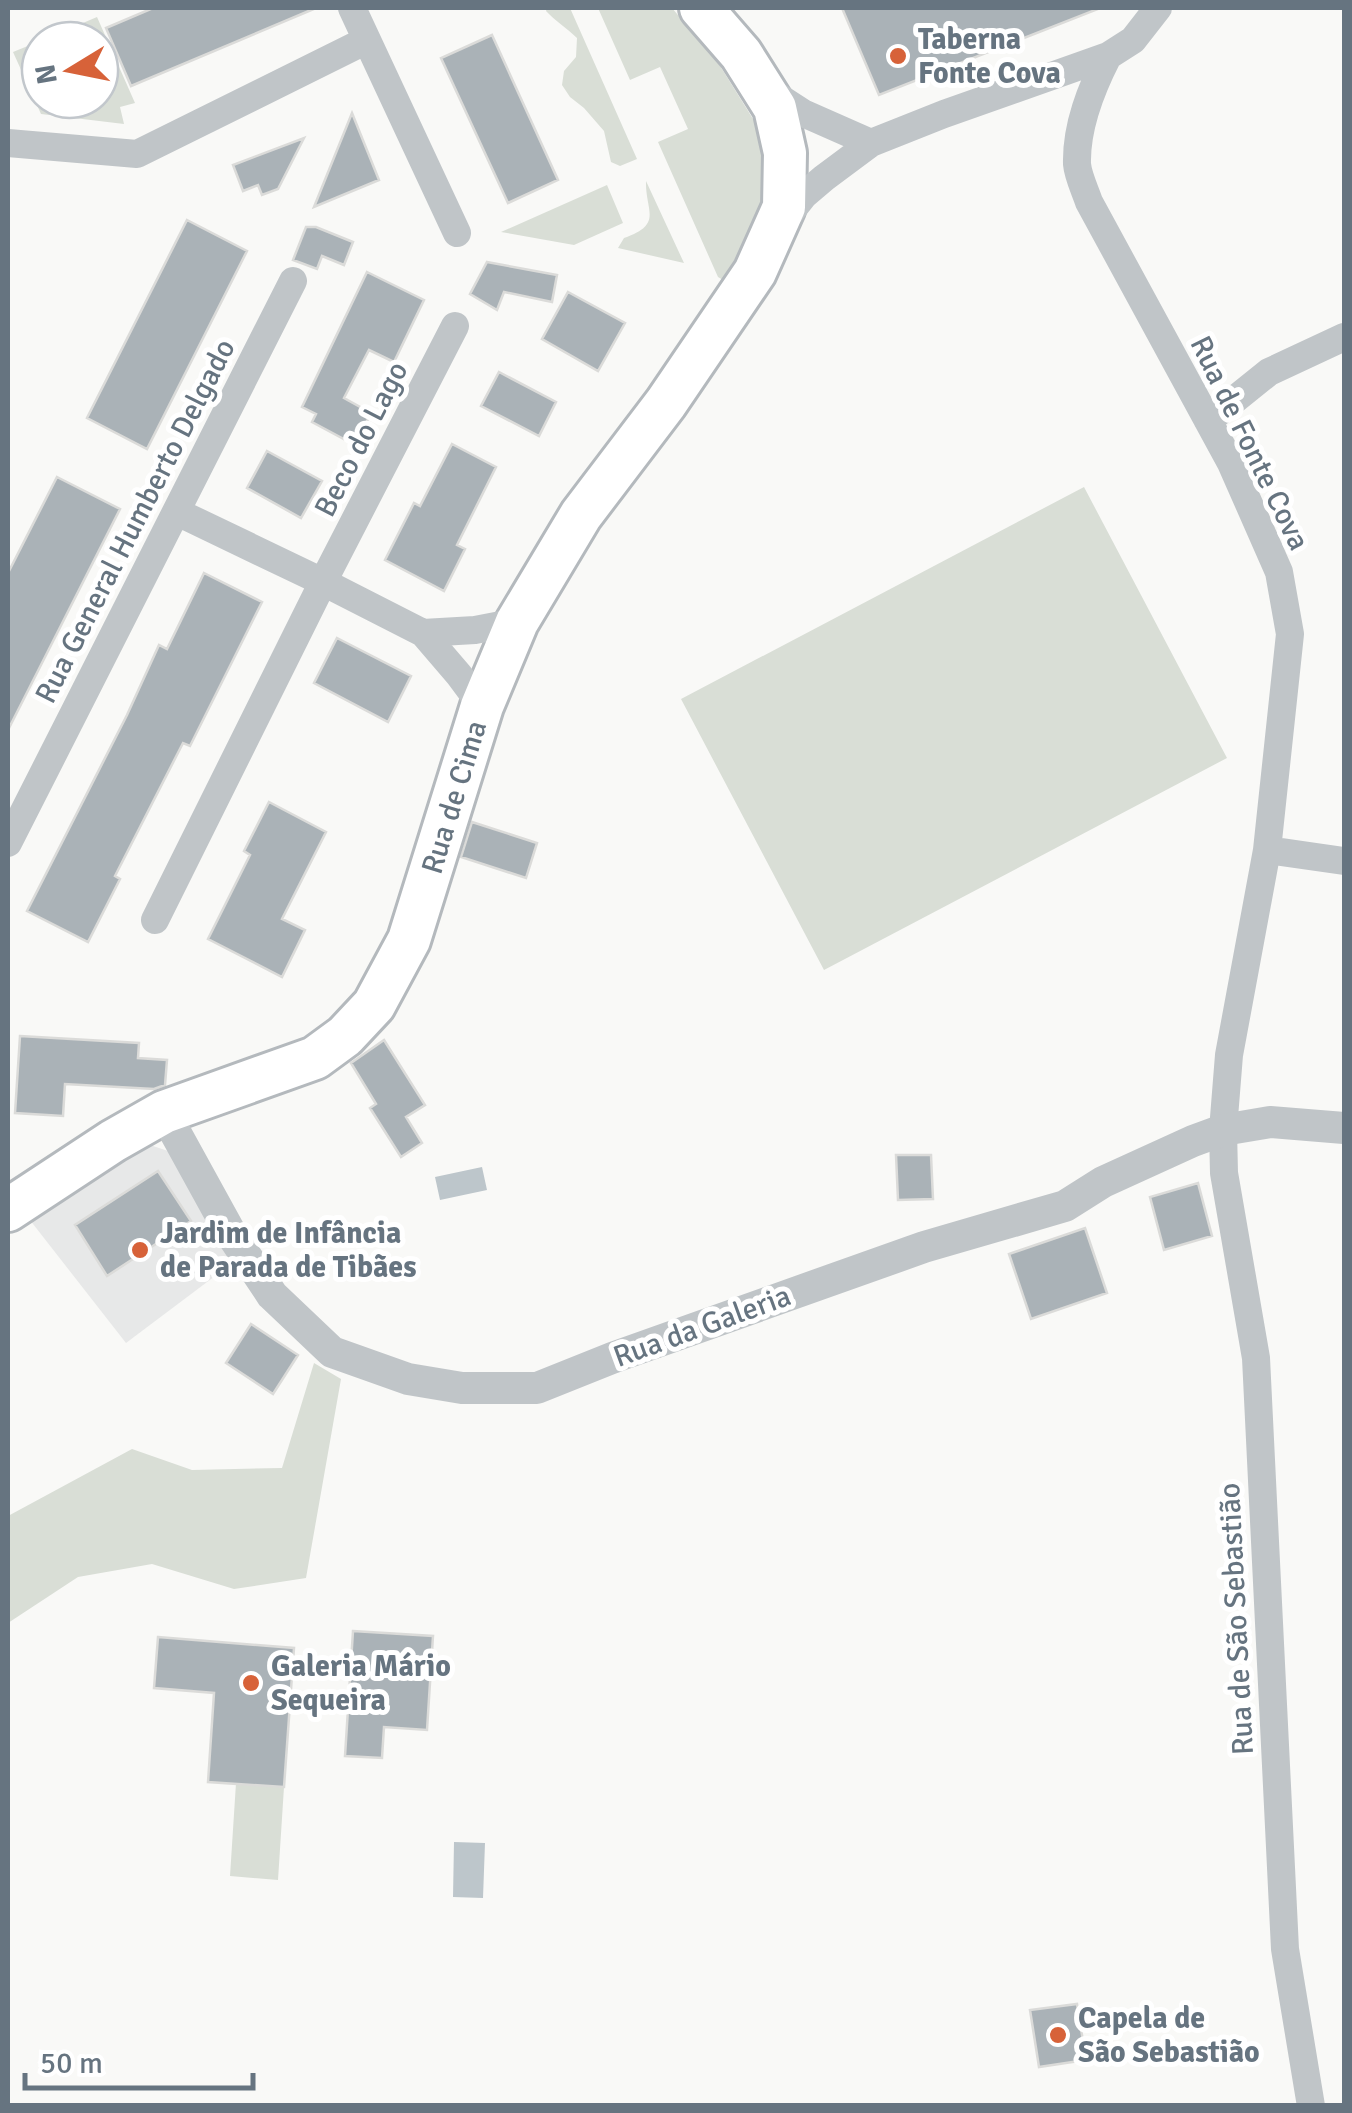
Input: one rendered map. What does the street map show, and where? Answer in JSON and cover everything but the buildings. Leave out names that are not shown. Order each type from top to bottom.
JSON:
[{"type":"main road","name":"Rua de Cima","points":[[8,1210],[164,1112],[315,1058],[345,1036],[374,1005],[409,940],[482,706],[516,622],[581,515],[666,403],[755,272],[784,207],[785,153],[774,108],[741,54],[701,8]]},
{"type":"street","points":[[352,8],[457,234]]},
{"type":"street","points":[[771,237],[804,196],[871,144],[1108,56],[1134,40],[1158,8]]},
{"type":"street","points":[[8,143],[137,154],[367,40]]},
{"type":"street","name":"Rua de Fonte Cova","points":[[1108,56],[1082,121],[1077,166],[1089,202],[1231,463],[1279,572],[1290,634],[1266,850],[1228,1056],[1223,1130]]},
{"type":"street","points":[[760,85],[803,113],[871,144]]},
{"type":"street","name":"Rua General Humberto Delgado","points":[[8,843],[292,282]]},
{"type":"street","name":"Beco do Lago","points":[[155,920],[456,326]]},
{"type":"street","points":[[1208,422],[1269,372],[1344,337]]},
{"type":"street","points":[[177,512],[423,634],[482,706]]},
{"type":"street","points":[[423,634],[516,622]]},
{"type":"street","points":[[1266,850],[1344,861]]},
{"type":"street","name":"Rua da Galeria","points":[[164,1112],[230,1232],[272,1295],[332,1352],[408,1379],[462,1388],[537,1388],[924,1247],[1064,1206],[1103,1182],[1223,1130],[1270,1122],[1344,1128]]},
{"type":"street","name":"Rua de São Sebastião","points":[[1223,1130],[1224,1173],[1256,1358],[1285,1949],[1311,2106]]},
{"type":"shaded area","points":[[547,8],[570,8],[637,159],[620,166],[611,162],[604,131],[562,85],[564,71],[576,57],[577,38]]},
{"type":"shaded area","points":[[598,8],[672,8],[717,61],[758,127],[765,154],[766,186],[761,217],[728,283],[718,277],[658,142],[688,129],[660,67],[630,80]]},
{"type":"shaded area","points":[[20,49],[20,68],[13,52]]},
{"type":"shaded area","points":[[120,69],[135,103],[120,107]]},
{"type":"shaded area","points":[[120,107],[124,124],[91,120],[120,120]]},
{"type":"shaded area","points":[[646,181],[684,263],[618,248],[624,238],[648,222]]},
{"type":"shaded area","points":[[607,185],[623,223],[574,245],[501,232]]},
{"type":"shaded area","points":[[1084,487],[1227,758],[824,970],[681,699]]},
{"type":"shaded area","name":"Jardim de Infância de Parada de Tibães","points":[[150,1145],[168,1151],[235,1261],[126,1343],[26,1215],[137,1146]]},
{"type":"shaded area","points":[[482,1167],[487,1190],[440,1200],[435,1177]]},
{"type":"shaded area","points":[[314,1363],[341,1379],[306,1578],[234,1589],[152,1564],[78,1577],[8,1623],[8,1516],[132,1449],[192,1470],[282,1468]]},
{"type":"shaded area","points":[[236,1783],[284,1787],[278,1880],[230,1876]]},
{"type":"shaded area","points":[[454,1842],[485,1843],[483,1898],[453,1897]]},
{"type":"place","name":"Taberna Fonte Cova","points":[[898,56]]},
{"type":"place","name":"Jardim de Infância de Parada de Tibães","points":[[140,1250]]},
{"type":"place","name":"Galeria Mário Sequeira","points":[[251,1683]]},
{"type":"place","name":"Capela de São Sebastião","points":[[1058,2035]]}]
